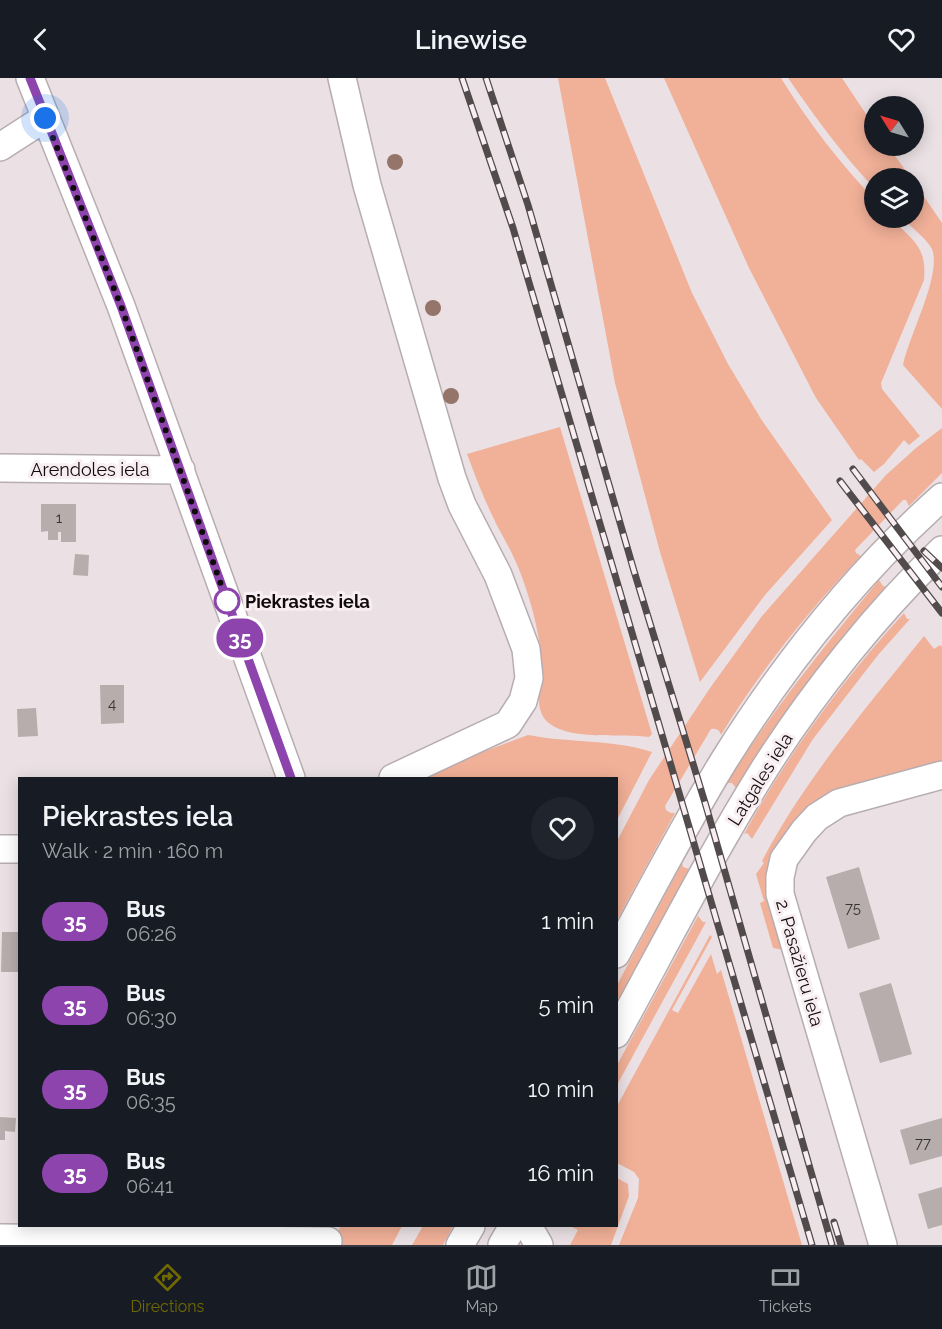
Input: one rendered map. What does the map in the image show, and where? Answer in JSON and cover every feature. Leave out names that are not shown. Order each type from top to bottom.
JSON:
[{"type":"street","points":[[30,78],[121,306],[291,777]]},
{"type":"street","points":[[342,78],[367,185],[452,478],[462,505],[498,575],[526,649],[529,678],[523,701],[508,724],[395,777]]},
{"type":"street","points":[[0,147],[45,118]]},
{"type":"street","name":"Arendoles iela","points":[[0,468],[181,470]]},
{"type":"street","points":[[618,950],[697,806],[759,708],[830,614],[865,574],[942,496]]},
{"type":"street","name":"Latgales iela","points":[[618,1030],[738,813],[792,728],[866,633],[942,550]]},
{"type":"street","name":"2. Pasažieru iela","points":[[883,1245],[780,894],[780,877],[784,859],[804,831],[818,817],[839,803],[941,778]]},
{"type":"street","points":[[0,849],[18,849]]},
{"type":"street","points":[[460,1245],[470,1227]]},
{"type":"street","points":[[502,1245],[512,1227]]},
{"type":"street","points":[[529,1227],[539,1245]]},
{"type":"street","points":[[0,1238],[328,1241]]},
{"type":"shaded area","points":[[558,78],[605,78],[692,293],[728,364],[761,419],[832,520],[765,595],[700,682],[660,552],[615,383]]},
{"type":"shaded area","points":[[664,78],[781,78],[824,141],[864,188],[864,228],[901,228],[917,245],[923,259],[924,280],[881,383],[882,389],[920,436],[909,445],[904,440],[884,464],[874,472],[861,459],[859,460],[816,398],[749,268]]},
{"type":"shaded area","points":[[788,78],[842,78],[864,111],[864,156],[895,156],[904,168],[864,168],[864,177],[829,135]]},
{"type":"shaded area","points":[[924,197],[942,223],[942,409],[903,365],[933,274],[932,249],[913,228],[924,228]]},
{"type":"shaded area","points":[[560,427],[652,734],[649,737],[572,733],[550,724],[541,712],[539,696],[541,652],[528,595],[519,569],[486,502],[467,454]]},
{"type":"shaded area","points":[[942,428],[942,473],[909,506],[906,500],[903,500],[855,550],[861,556],[786,642],[721,735],[718,730],[711,729],[665,806],[666,810],[675,813],[618,918],[618,839],[649,780],[710,688],[762,616],[886,475]]},
{"type":"shaded area","points":[[879,580],[883,586],[887,587],[789,707],[736,788],[732,783],[727,783],[781,704]]},
{"type":"shaded area","points":[[904,613],[907,619],[910,619],[878,655],[813,739],[752,839],[747,833],[744,834],[797,747],[817,719]]},
{"type":"shaded area","points":[[924,636],[934,649],[940,645],[942,647],[942,761],[835,793],[791,833],[784,950],[773,948],[760,903],[764,901],[756,874],[764,863],[762,861],[797,801],[817,773]]},
{"type":"shaded area","points":[[528,735],[621,745],[652,752],[618,818],[618,777],[417,777]]},
{"type":"shaded area","points":[[682,863],[683,867],[689,869],[618,1001],[618,983]]},
{"type":"shaded area","points":[[698,916],[706,922],[618,1083],[618,1063]]},
{"type":"shaded area","points":[[710,935],[712,937],[672,1010],[678,1013],[711,954],[717,974],[721,970],[802,1245],[619,1245],[638,1198],[639,1179],[634,1172],[618,1164],[618,1104]]},
{"type":"shaded area","points":[[618,1179],[628,1184],[629,1196],[618,1226]]},
{"type":"shaded area","points":[[340,1227],[401,1227],[392,1245],[335,1245]]},
{"type":"shaded area","points":[[422,1227],[452,1227],[443,1245],[412,1245]]},
{"type":"shaded area","points":[[572,1227],[618,1227],[611,1245],[570,1245],[578,1230]]},
{"type":"building","points":[[41,504],[76,504],[76,542],[61,542],[61,532],[58,532],[58,540],[48,540],[48,531],[41,532]]},
{"type":"building","points":[[75,554],[89,555],[88,576],[73,575]]},
{"type":"building","points":[[100,685],[124,685],[124,723],[101,724]]},
{"type":"building","points":[[36,708],[38,736],[18,737],[17,709]]},
{"type":"building","points":[[859,867],[880,939],[848,949],[826,877]]},
{"type":"building","points":[[2,932],[18,932],[18,972],[1,972]]},
{"type":"building","points":[[891,983],[912,1054],[880,1063],[859,993]]},
{"type":"building","points":[[0,1117],[16,1118],[15,1132],[5,1131],[5,1140],[0,1140]]},
{"type":"building","points":[[942,1118],[942,1156],[910,1165],[900,1130]]},
{"type":"building","points":[[942,1187],[942,1225],[928,1229],[918,1194]]},
{"type":"railway","points":[[462,78],[513,228],[812,1245]]},
{"type":"railway","points":[[486,78],[528,205],[634,571],[706,806],[832,1245]]},
{"type":"railway","points":[[853,469],[942,587]]},
{"type":"railway","points":[[840,481],[942,613]]},
{"type":"railway","points":[[924,551],[942,568]]},
{"type":"railway","points":[[834,1222],[841,1245]]},
{"type":"bus line","name":"35","points":[[30,78],[121,306],[291,777]]},
{"type":"place","name":"Piekrastes iela","points":[[227,601]]},
{"type":"route","points":[[45,118],[121,306],[227,601]]}]
